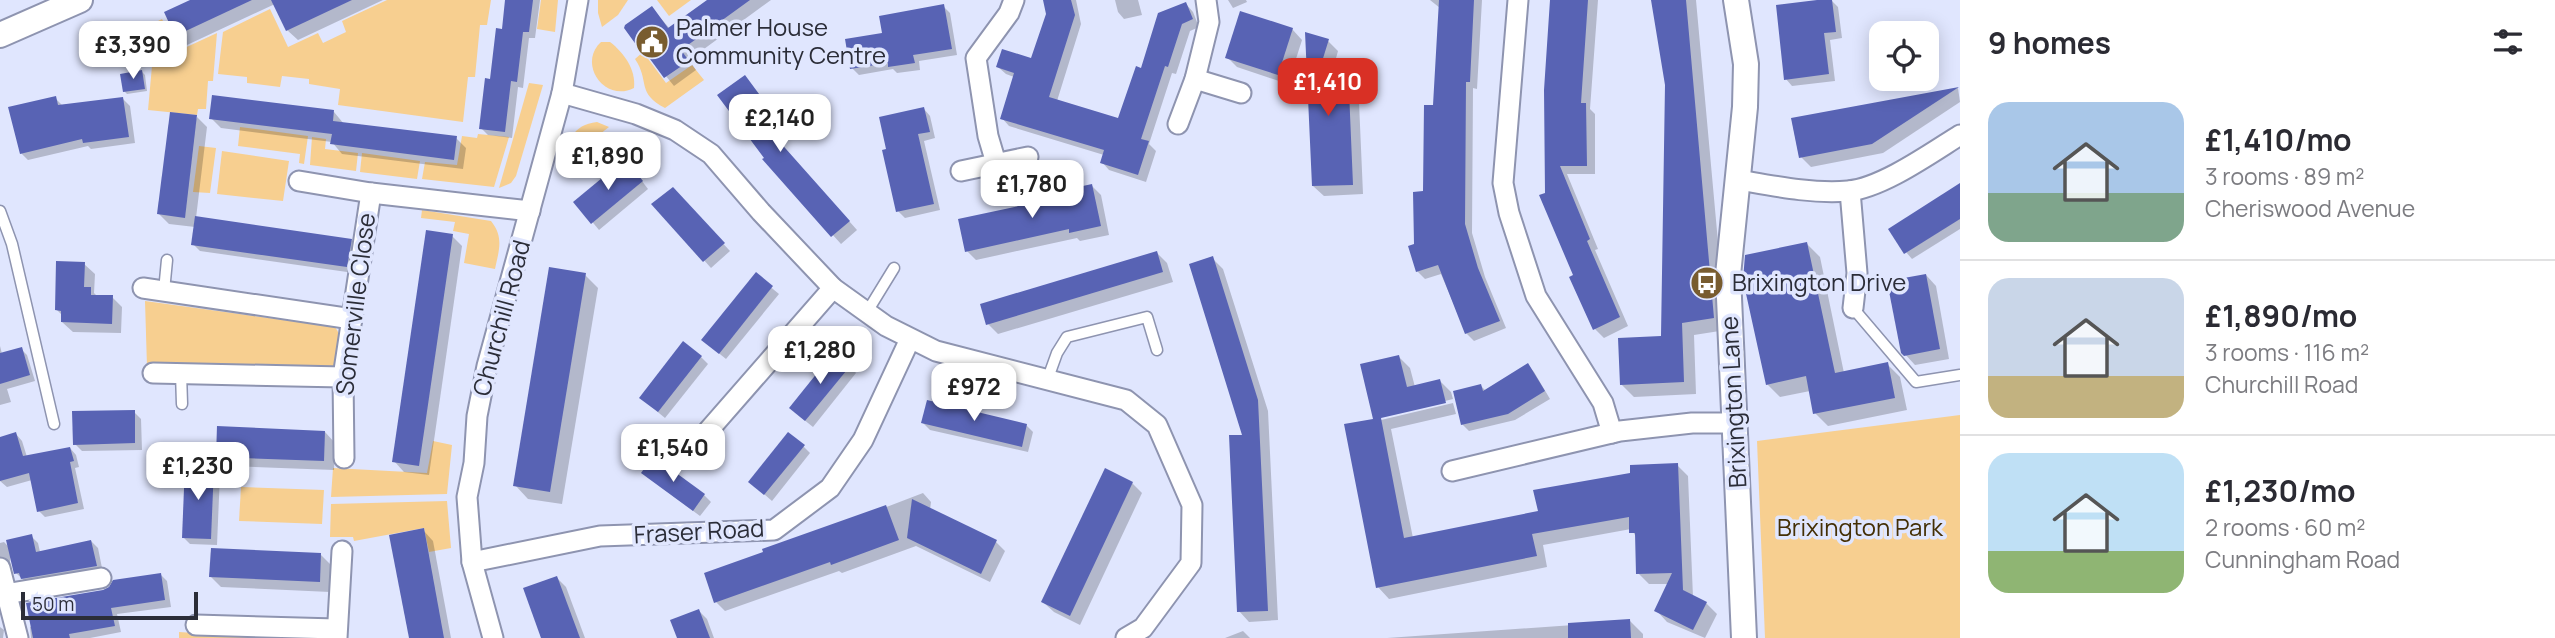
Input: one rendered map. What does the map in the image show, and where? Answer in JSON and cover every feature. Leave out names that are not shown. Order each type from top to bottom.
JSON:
[{"type":"street","points":[[0,35],[80,0]]},
{"type":"street","name":"Churchill Road","points":[[493,638],[472,562],[467,498],[474,463],[477,416],[490,354],[562,93],[578,0]]},
{"type":"street","points":[[996,163],[988,136],[976,58],[1009,13],[1014,0]]},
{"type":"street","points":[[1178,124],[1195,79],[1209,22],[1206,0]]},
{"type":"street","points":[[1518,0],[1503,183],[1509,212],[1536,296],[1603,403],[1612,433]]},
{"type":"street","name":"Brixington Lane","points":[[1736,0],[1746,64],[1739,180],[1728,275],[1744,638]]},
{"type":"street","points":[[1195,79],[1241,93]]},
{"type":"street","points":[[562,93],[636,114],[675,130],[710,154],[833,288],[910,340],[936,351],[1126,400],[1143,411],[1157,425],[1192,505],[1191,563],[1143,628],[1126,638]]},
{"type":"street","points":[[1739,180],[1793,188],[1850,191],[1884,179],[1960,135]]},
{"type":"street","points":[[961,171],[1028,157]]},
{"type":"street","name":"Somerville Close","points":[[299,181],[370,193],[530,211]]},
{"type":"street","points":[[1850,191],[1857,273],[1853,309]]},
{"type":"street","name":"Somerville Close","points":[[344,458],[343,377],[370,193]]},
{"type":"street","points":[[143,288],[352,319]]},
{"type":"street","points":[[708,430],[833,288]]},
{"type":"street","name":"Fraser Road","points":[[472,562],[600,536],[774,530],[830,488],[863,440],[910,340]]},
{"type":"street","points":[[153,373],[343,377]]},
{"type":"street","points":[[1452,471],[1612,433],[1692,423],[1735,423]]},
{"type":"street","points":[[196,625],[337,634],[342,551]]},
{"type":"street","points":[[0,568],[3,594],[18,638]]},
{"type":"street","points":[[3,594],[101,578]]},
{"type":"lane","points":[[0,211],[12,244],[54,424]]},
{"type":"lane","points":[[164,291],[167,260]]},
{"type":"lane","points":[[867,312],[894,268]]},
{"type":"lane","points":[[1853,309],[1916,382],[1960,375]]},
{"type":"lane","points":[[1048,378],[1057,353],[1067,337],[1147,317],[1157,350]]},
{"type":"lane","points":[[181,373],[181,404]]},
{"type":"green space","points":[[387,0],[491,0],[487,25],[480,25],[475,77],[468,77],[463,122],[338,105],[340,89],[309,84],[309,79],[282,76],[280,87],[247,83],[247,77],[218,74],[223,32],[270,9],[288,47],[318,33],[323,43],[346,32],[342,21]]},
{"type":"green space","points":[[541,0],[558,0],[555,32],[537,29]]},
{"type":"green space","points":[[598,0],[628,0],[618,15],[602,27]]},
{"type":"green space","points":[[657,0],[691,0],[669,16]]},
{"type":"green space","points":[[162,19],[178,51],[217,33],[213,81],[208,81],[206,109],[198,109],[197,115],[148,110],[156,22]]},
{"type":"green space","points":[[601,42],[610,42],[624,56],[633,74],[634,88],[613,90],[598,79],[592,61],[594,51]]},
{"type":"green space","points":[[643,52],[666,83],[692,65],[704,80],[665,108],[647,92],[635,59]]},
{"type":"green space","points":[[529,83],[543,85],[516,176],[511,183],[499,188]]},
{"type":"green space","points":[[597,122],[609,127],[563,163],[572,135],[582,127]]},
{"type":"green space","points":[[240,127],[308,136],[304,164],[299,163],[300,154],[238,146]]},
{"type":"green space","points":[[478,134],[509,137],[494,187],[422,179],[425,162],[457,165],[462,136],[477,138]]},
{"type":"green space","points":[[312,137],[326,139],[325,149],[358,153],[356,171],[310,165]]},
{"type":"green space","points":[[199,146],[216,148],[210,193],[193,192]]},
{"type":"green space","points":[[222,151],[289,161],[283,201],[217,194]]},
{"type":"green space","points":[[362,153],[420,161],[417,179],[360,172]]},
{"type":"green space","points":[[422,210],[491,221],[499,238],[495,269],[464,263],[469,234],[453,231],[455,222],[421,218]]},
{"type":"green space","points":[[145,301],[335,327],[340,336],[339,353],[332,368],[147,367]]},
{"type":"green space","name":"Brixington Park","points":[[1960,415],[1960,638],[1765,638],[1757,441]]},
{"type":"green space","points":[[433,441],[452,445],[447,494],[331,497],[333,468],[427,473]]},
{"type":"green space","points":[[241,487],[324,490],[322,524],[239,521]]},
{"type":"green space","points":[[447,501],[451,548],[429,552],[424,528],[354,541],[353,537],[330,537],[331,504]]},
{"type":"green space","points":[[179,632],[273,638],[179,638]]},
{"type":"building","points":[[190,0],[252,0],[175,36],[164,12]]},
{"type":"building","points":[[271,0],[352,0],[286,31]]},
{"type":"building","points":[[505,0],[533,0],[529,32],[523,32],[517,82],[511,81],[505,132],[479,129],[485,78],[490,79],[496,28],[502,29]]},
{"type":"building","points":[[707,0],[750,0],[681,50],[689,61],[664,78],[639,44],[637,46],[624,28],[625,25],[652,6],[668,28]]},
{"type":"building","points":[[1043,0],[1071,0],[1075,15],[1049,97],[1118,118],[1136,66],[1141,68],[1158,13],[1186,2],[1193,19],[1182,24],[1168,67],[1165,66],[1141,139],[1149,141],[1138,175],[1100,163],[1104,150],[1000,119],[1014,73],[996,67],[1002,49],[1031,58],[1046,14]]},
{"type":"building","points":[[1439,0],[1474,0],[1470,82],[1466,82],[1465,224],[1478,268],[1500,321],[1465,334],[1438,265],[1416,272],[1408,246],[1414,244],[1413,192],[1423,191],[1424,105],[1433,105]]},
{"type":"building","points":[[1550,0],[1588,0],[1581,103],[1586,103],[1587,166],[1560,166],[1590,239],[1587,241],[1620,317],[1593,330],[1569,277],[1573,275],[1539,195],[1545,193],[1544,90]]},
{"type":"building","points":[[1651,0],[1686,0],[1714,318],[1682,323],[1684,382],[1620,385],[1618,338],[1661,336],[1665,85]]},
{"type":"building","points":[[1832,0],[1836,32],[1824,33],[1829,74],[1784,80],[1776,5]]},
{"type":"building","points":[[944,4],[952,49],[913,55],[915,63],[888,67],[888,63],[850,69],[845,39],[882,33],[879,16]]},
{"type":"building","points":[[1240,11],[1293,28],[1278,75],[1225,58]]},
{"type":"building","points":[[1305,32],[1329,39],[1320,68],[1348,67],[1353,185],[1312,186]]},
{"type":"building","points":[[142,70],[145,89],[123,92],[120,74]]},
{"type":"building","points":[[745,75],[773,113],[762,122],[850,221],[831,237],[762,159],[764,158],[717,95]]},
{"type":"building","points":[[1959,87],[1872,144],[1799,158],[1791,118]]},
{"type":"building","points":[[212,95],[334,110],[333,121],[457,136],[454,160],[330,144],[332,134],[209,119]]},
{"type":"building","points":[[56,96],[58,105],[123,97],[129,137],[83,143],[82,139],[20,154],[8,107]]},
{"type":"building","points":[[924,107],[930,132],[918,134],[934,204],[896,212],[882,150],[886,149],[879,117]]},
{"type":"building","points":[[170,112],[197,115],[185,218],[157,214]]},
{"type":"building","points":[[625,159],[643,181],[591,224],[573,202]]},
{"type":"building","points":[[1960,183],[1960,219],[1904,254],[1888,229]]},
{"type":"building","points":[[1092,184],[1101,226],[1069,233],[1069,229],[965,252],[958,219],[1061,197],[1060,191]]},
{"type":"building","points":[[673,187],[725,243],[703,262],[651,204]]},
{"type":"building","points":[[195,216],[352,239],[347,267],[191,245]]},
{"type":"building","points":[[426,230],[453,234],[419,466],[392,462]]},
{"type":"building","points":[[1807,242],[1835,373],[1888,362],[1895,398],[1813,414],[1806,376],[1766,385],[1743,280],[1745,255]]},
{"type":"building","points":[[1157,251],[1163,272],[986,325],[980,304]]},
{"type":"building","points":[[1213,256],[1258,400],[1268,611],[1237,612],[1229,435],[1242,435],[1189,264]]},
{"type":"building","points":[[56,261],[85,262],[84,287],[91,287],[91,295],[113,295],[112,324],[61,322],[61,311],[55,310]]},
{"type":"building","points":[[549,267],[586,273],[550,492],[513,486]]},
{"type":"building","points":[[756,272],[773,286],[719,354],[701,340]]},
{"type":"building","points":[[1926,274],[1940,349],[1904,356],[1901,353],[1887,281]]},
{"type":"building","points":[[683,341],[702,356],[658,412],[639,398]]},
{"type":"building","points":[[22,347],[30,375],[0,384],[0,353]]},
{"type":"building","points":[[834,352],[851,365],[805,421],[789,408]]},
{"type":"building","points":[[1399,355],[1407,387],[1440,379],[1446,403],[1381,418],[1404,538],[1538,511],[1533,490],[1630,473],[1630,465],[1678,463],[1683,590],[1707,602],[1693,630],[1654,611],[1672,573],[1636,574],[1635,533],[1629,533],[1629,517],[1532,534],[1537,556],[1376,588],[1344,424],[1373,419],[1360,364]]},
{"type":"building","points":[[1528,363],[1545,391],[1508,414],[1461,425],[1453,391],[1481,384],[1483,391]]},
{"type":"building","points":[[927,400],[1027,424],[1022,447],[921,423]]},
{"type":"building","points":[[135,410],[135,443],[73,445],[72,411]]},
{"type":"building","points":[[217,426],[325,431],[324,461],[216,457]]},
{"type":"building","points":[[16,432],[23,456],[70,447],[74,461],[70,462],[78,503],[37,512],[29,473],[0,481],[0,437]]},
{"type":"building","points":[[788,432],[805,445],[764,495],[748,482]]},
{"type":"building","points":[[653,456],[705,494],[693,511],[641,473]]},
{"type":"building","points":[[185,464],[214,466],[211,539],[182,538]]},
{"type":"building","points":[[1105,468],[1133,482],[1070,616],[1041,602]]},
{"type":"building","points":[[912,499],[997,540],[981,574],[907,538]]},
{"type":"building","points":[[886,505],[899,540],[714,603],[704,573],[763,552],[762,549]]},
{"type":"building","points":[[424,528],[444,638],[409,638],[389,535]]},
{"type":"building","points":[[32,534],[36,552],[91,540],[97,566],[21,579],[19,573],[14,574],[6,540]]},
{"type":"building","points":[[211,548],[321,553],[320,582],[209,577]]},
{"type":"building","points":[[161,573],[165,600],[111,608],[115,626],[69,634],[70,638],[33,638],[26,603],[103,590],[109,587],[113,580]]},
{"type":"building","points":[[557,576],[580,638],[541,638],[523,588]]},
{"type":"building","points":[[699,609],[710,638],[677,638],[670,620]]},
{"type":"building","points":[[1630,619],[1631,638],[1568,638],[1568,623]]},
{"type":"place","name":"Palmer House Community Centre","points":[[652,42]]},
{"type":"place","name":"Brixington Drive","points":[[1707,283]]}]
